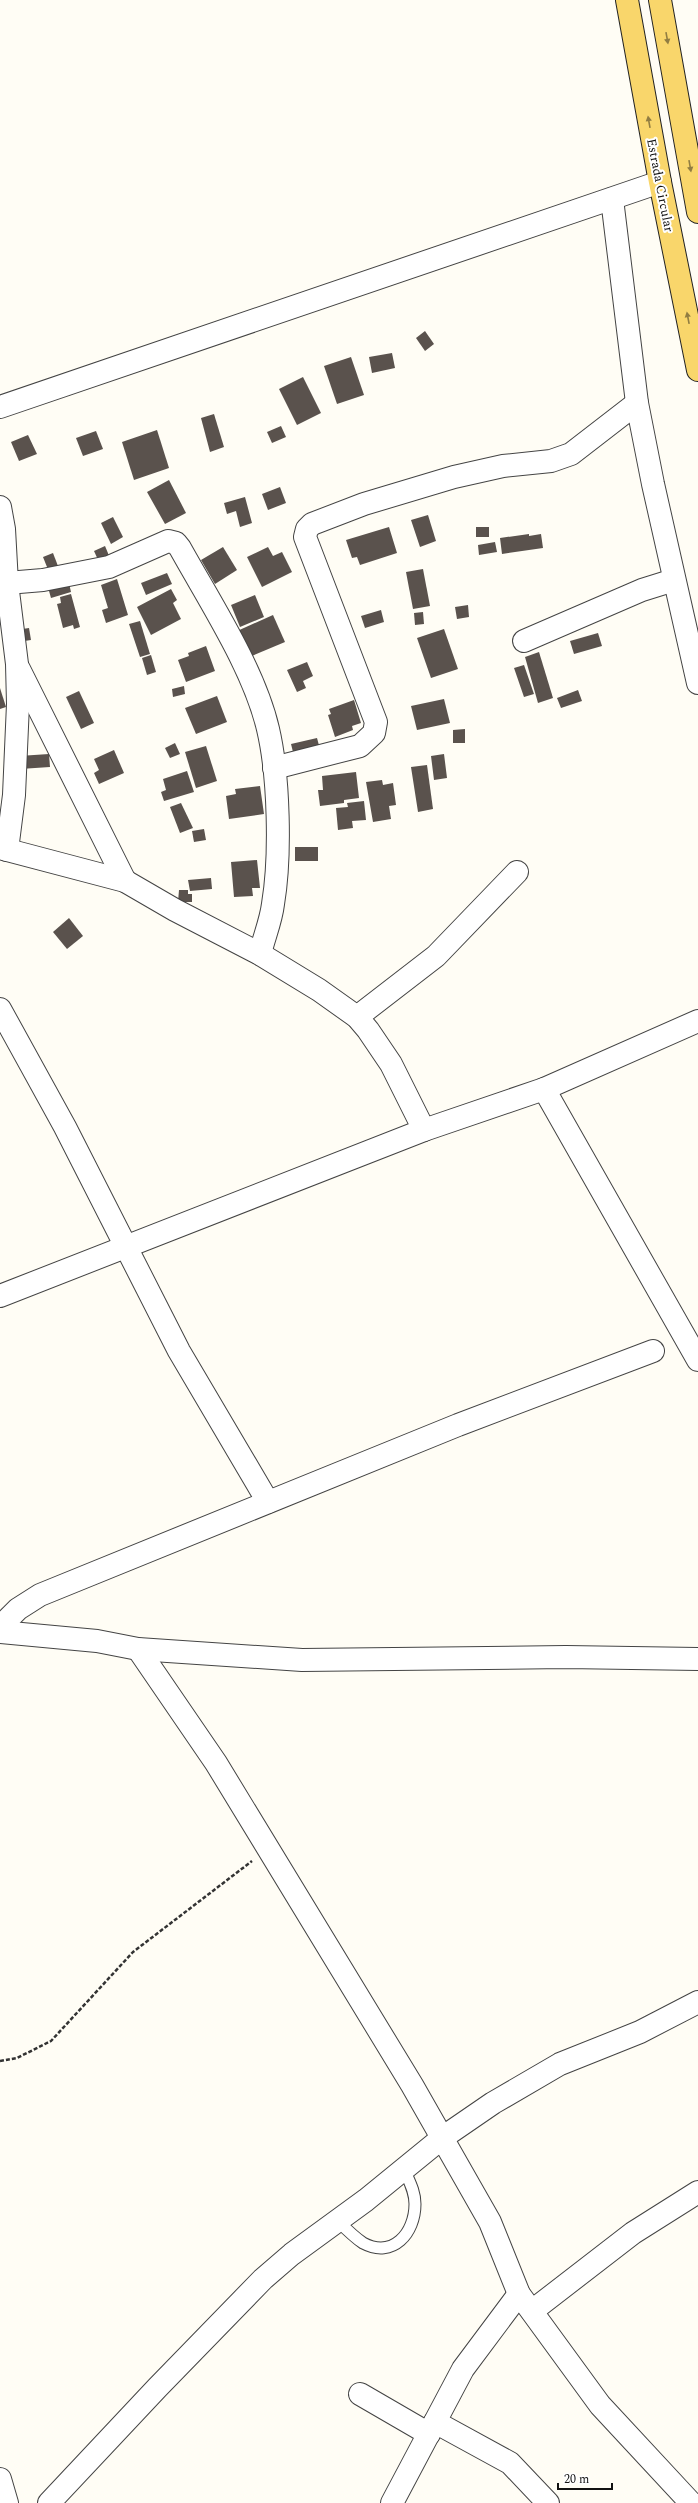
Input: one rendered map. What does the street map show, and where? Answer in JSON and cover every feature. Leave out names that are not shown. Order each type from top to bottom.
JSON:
[{"type":"main road","name":"Estrada Circular","points":[[627,0],[660,182],[698,370]]},
{"type":"main road","points":[[660,0],[698,212]]},
{"type":"street","points":[[0,407],[660,182]]},
{"type":"street","points":[[612,199],[637,403],[674,580],[698,683]]},
{"type":"street","points":[[274,768],[360,746],[374,733],[376,722],[305,537],[307,529],[312,524],[364,504],[454,477],[503,466],[551,462],[571,454],[637,403]]},
{"type":"street","points":[[0,507],[4,529],[7,583],[17,664],[18,704],[14,795],[4,849],[124,881],[175,910],[260,954],[357,1017],[391,1064],[424,1130]]},
{"type":"street","points":[[7,583],[43,580],[108,567],[168,541],[176,543],[221,619],[254,690],[268,729],[274,768],[278,850],[273,904],[260,954]]},
{"type":"street","points":[[524,641],[629,595],[674,580]]},
{"type":"street","points":[[17,664],[124,881]]},
{"type":"street","points":[[357,1017],[436,956],[518,872]]},
{"type":"street","points":[[0,1009],[65,1127],[179,1352],[268,1502]]},
{"type":"street","points":[[0,1296],[424,1130],[544,1089],[698,1021]]},
{"type":"street","points":[[544,1089],[698,1360]]},
{"type":"street","points":[[0,1627],[18,1609],[40,1595],[458,1425],[653,1351]]},
{"type":"street","points":[[0,1632],[96,1641],[138,1649],[302,1660],[566,1657],[698,1659]]},
{"type":"street","points":[[138,1649],[216,1763],[442,2138],[490,2222],[526,2303],[600,2405],[692,2503],[698,2493]]},
{"type":"street","points":[[49,2503],[157,2388],[263,2279],[292,2254],[338,2221],[442,2138],[493,2103],[560,2064],[640,2032],[698,2002]]},
{"type":"street","points":[[392,2503],[463,2368],[526,2303],[698,2192]]},
{"type":"street","points":[[360,2394],[510,2463],[548,2503]]},
{"type":"street","points":[[0,2479],[6,2503]]},
{"type":"lane","points":[[338,2221],[364,2243],[386,2248],[402,2240],[411,2228],[415,2205],[413,2189],[404,2169]]},
{"type":"path","points":[[0,2061],[17,2058],[51,2041],[133,1952],[268,1848]]},
{"type":"building","points":[[425,331],[434,344],[425,351],[416,338]]},
{"type":"building","points":[[392,353],[395,368],[372,373],[369,357]]},
{"type":"building","points":[[351,357],[364,395],[337,404],[324,366]]},
{"type":"building","points":[[303,377],[321,413],[297,425],[279,389]]},
{"type":"building","points":[[214,414],[224,447],[210,452],[201,418]]},
{"type":"building","points":[[281,426],[286,437],[272,443],[267,432]]},
{"type":"building","points":[[157,430],[169,468],[134,480],[122,442]]},
{"type":"building","points":[[96,431],[103,449],[83,456],[76,438]]},
{"type":"building","points":[[28,435],[37,454],[19,461],[11,442]]},
{"type":"building","points":[[169,480],[186,513],[165,524],[147,492]]},
{"type":"building","points":[[280,487],[286,503],[268,510],[262,494]]},
{"type":"building","points":[[245,497],[252,523],[240,527],[236,511],[227,514],[224,503]]},
{"type":"building","points":[[428,515],[436,541],[420,547],[411,520]]},
{"type":"building","points":[[113,517],[123,537],[111,544],[101,523]]},
{"type":"building","points":[[389,527],[397,553],[360,565],[357,557],[352,558],[346,540]]},
{"type":"building","points":[[476,527],[489,527],[489,537],[476,537]]},
{"type":"building","points":[[529,534],[529,536],[541,534],[543,548],[502,554],[500,538]]},
{"type":"building","points":[[495,542],[497,552],[479,555],[478,545]]},
{"type":"building","points":[[105,546],[110,558],[99,562],[94,551]]},
{"type":"building","points":[[223,547],[237,570],[215,584],[201,560]]},
{"type":"building","points":[[268,547],[273,556],[282,552],[292,572],[262,587],[247,557]]},
{"type":"building","points":[[53,553],[61,574],[51,577],[43,557]]},
{"type":"building","points":[[423,569],[430,606],[413,609],[406,572]]},
{"type":"building","points":[[167,573],[172,584],[146,595],[141,583]]},
{"type":"building","points":[[68,579],[71,592],[51,598],[47,584]]},
{"type":"building","points":[[117,579],[128,615],[106,623],[102,610],[108,608],[101,585]]},
{"type":"building","points":[[171,589],[177,600],[173,603],[181,619],[151,635],[137,607]]},
{"type":"building","points":[[71,594],[80,627],[74,629],[73,625],[63,628],[57,604],[61,603],[60,597]]},
{"type":"building","points":[[255,595],[264,617],[240,627],[231,605]]},
{"type":"building","points":[[468,605],[469,617],[457,619],[455,607]]},
{"type":"building","points":[[381,610],[384,622],[365,628],[361,616]]},
{"type":"building","points":[[423,612],[424,624],[415,625],[414,613]]},
{"type":"building","points":[[273,615],[285,642],[247,658],[235,632]]},
{"type":"building","points":[[140,621],[150,654],[140,657],[129,624]]},
{"type":"building","points":[[29,628],[31,640],[18,642],[16,630]]},
{"type":"building","points":[[444,629],[458,669],[431,678],[417,638]]},
{"type":"building","points":[[598,633],[602,646],[574,654],[570,641]]},
{"type":"building","points":[[206,646],[215,671],[186,682],[178,660],[189,656],[188,653]]},
{"type":"building","points":[[539,652],[553,698],[538,703],[525,657]]},
{"type":"building","points":[[151,655],[156,672],[147,675],[142,658]]},
{"type":"building","points":[[307,662],[313,676],[303,681],[306,688],[297,692],[287,670]]},
{"type":"building","points":[[524,665],[534,694],[524,697],[514,668]]},
{"type":"building","points":[[184,686],[185,694],[173,697],[172,689]]},
{"type":"building","points":[[0,688],[6,707],[0,709]]},
{"type":"building","points":[[578,690],[582,701],[561,708],[557,698]]},
{"type":"building","points":[[79,691],[94,723],[81,729],[66,697]]},
{"type":"building","points":[[217,696],[227,722],[196,734],[185,708]]},
{"type":"building","points":[[444,699],[450,723],[417,730],[411,706]]},
{"type":"building","points":[[354,700],[361,723],[352,726],[353,730],[335,737],[328,715],[331,714],[329,709]]},
{"type":"building","points":[[465,729],[465,743],[453,743],[453,730]]},
{"type":"building","points":[[317,738],[320,749],[294,756],[291,744]]},
{"type":"building","points":[[175,743],[180,754],[170,758],[165,748]]},
{"type":"building","points":[[206,746],[217,781],[196,788],[185,752]]},
{"type":"building","points":[[114,750],[124,773],[99,784],[94,773],[99,770],[94,759]]},
{"type":"building","points":[[49,754],[50,767],[20,769],[19,756]]},
{"type":"building","points":[[444,754],[447,778],[434,780],[431,756]]},
{"type":"building","points":[[427,765],[433,809],[418,812],[411,767]]},
{"type":"building","points":[[187,771],[194,792],[164,801],[161,792],[166,790],[163,779]]},
{"type":"building","points":[[356,772],[359,798],[344,800],[344,803],[320,806],[318,790],[323,790],[322,776]]},
{"type":"building","points":[[382,780],[383,785],[393,783],[396,805],[389,806],[391,819],[373,822],[366,782]]},
{"type":"building","points":[[260,786],[264,814],[229,819],[226,796],[236,794],[235,789]]},
{"type":"building","points":[[364,801],[366,820],[352,821],[353,828],[338,830],[336,808],[348,807],[347,803]]},
{"type":"building","points":[[181,803],[193,828],[180,833],[170,807]]},
{"type":"building","points":[[204,829],[206,840],[194,842],[192,831]]},
{"type":"building","points":[[295,847],[318,847],[318,861],[295,861]]},
{"type":"building","points":[[257,860],[260,888],[252,888],[253,896],[234,897],[231,862]]},
{"type":"building","points":[[211,878],[212,889],[190,891],[188,880]]},
{"type":"building","points":[[179,890],[188,890],[188,894],[192,894],[192,902],[178,902]]},
{"type":"building","points":[[69,918],[83,936],[67,949],[53,932]]}]
